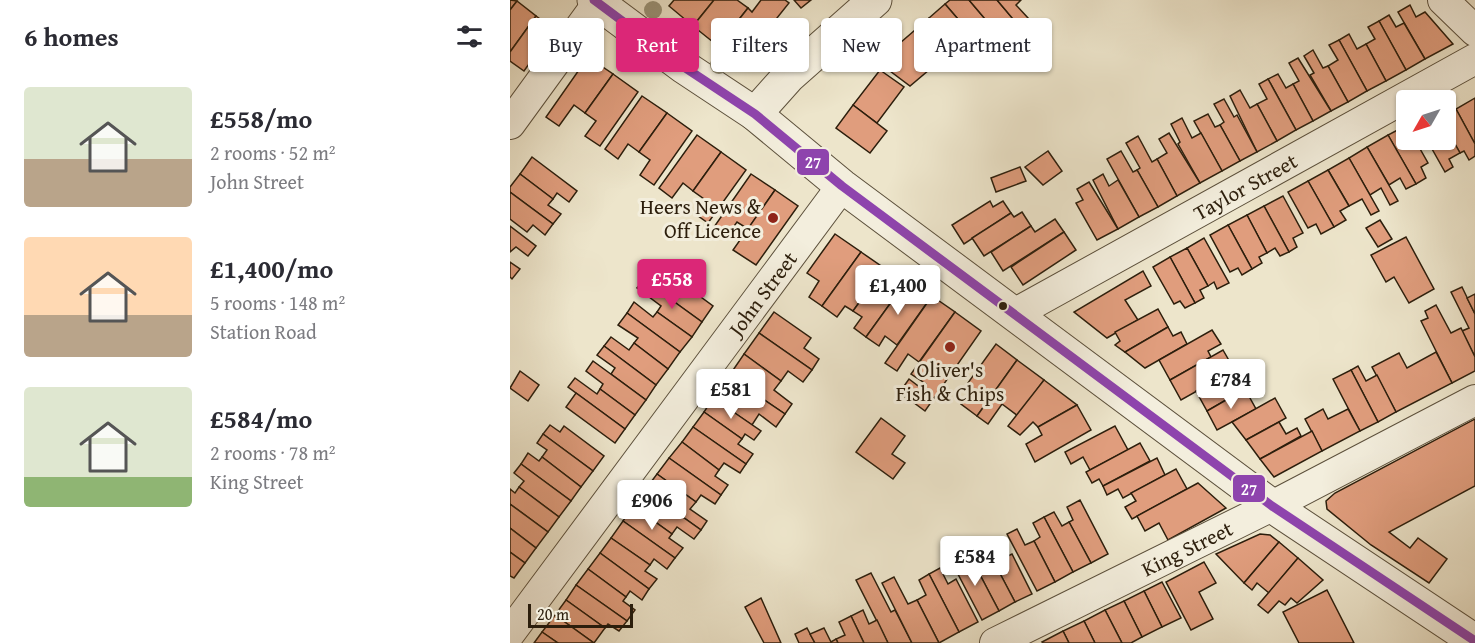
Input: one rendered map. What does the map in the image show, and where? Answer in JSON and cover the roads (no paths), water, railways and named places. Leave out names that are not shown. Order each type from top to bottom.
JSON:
[{"type":"street","points":[[755,114],[788,77],[875,0]]},
{"type":"street","points":[[1443,0],[1475,31]]},
{"type":"street","points":[[510,124],[596,2],[684,67],[755,114],[842,186],[1272,506],[1475,641]]},
{"type":"street","name":"Taylor Street","points":[[1014,314],[1475,58]]},
{"type":"street","name":"John Street","points":[[510,633],[842,186]]},
{"type":"street","name":"King Street","points":[[995,643],[1272,506],[1475,400]]},
{"type":"place","name":"Heers News & Off Licence","points":[[773,218]]},
{"type":"place","name":"Oliver's Fish & Chips","points":[[950,347]]}]
